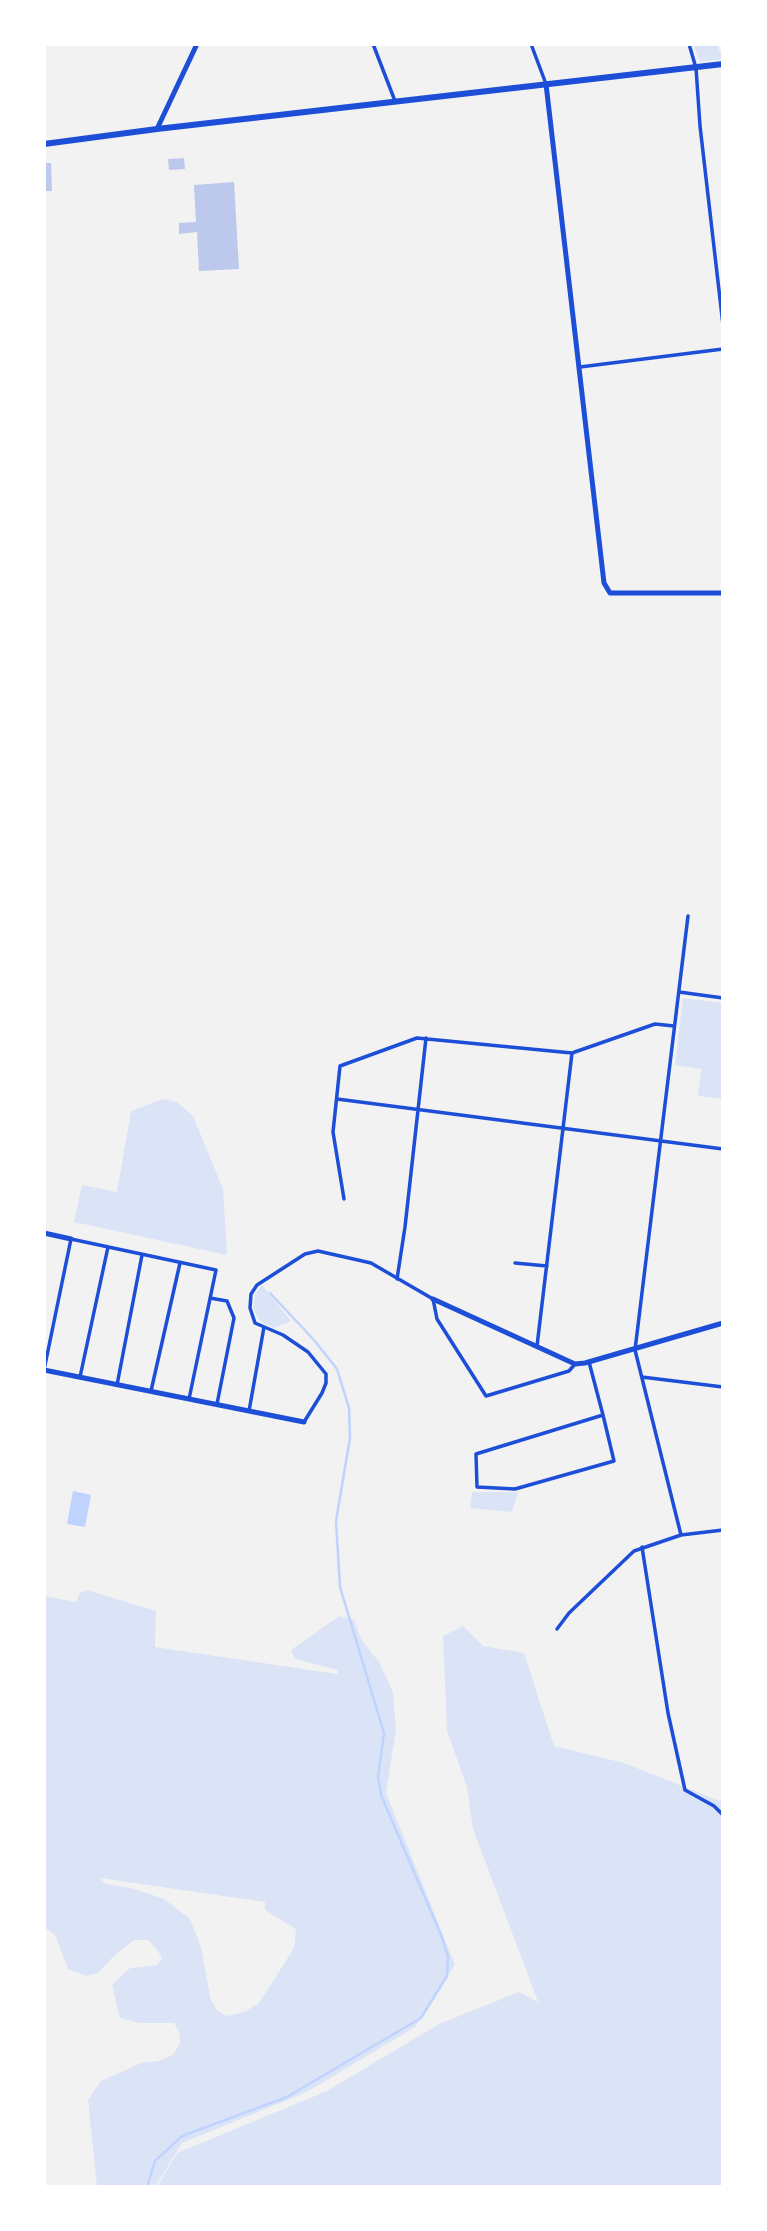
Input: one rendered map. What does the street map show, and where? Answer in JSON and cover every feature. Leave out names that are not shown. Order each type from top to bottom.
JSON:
[{"type":"main road","points":[[44,144],[723,64]]},
{"type":"street","points":[[157,129],[197,44]]},
{"type":"street","points":[[373,44],[395,102]]},
{"type":"street","points":[[531,44],[546,85],[604,583],[610,593],[723,593]]},
{"type":"street","points":[[689,44],[696,68],[723,325]]},
{"type":"street","points":[[580,367],[723,349]]},
{"type":"street","points":[[681,1535],[635,1349],[688,916]]},
{"type":"street","points":[[679,992],[723,998]]},
{"type":"street","points":[[344,1199],[333,1132],[340,1066],[417,1038],[572,1053],[655,1024],[674,1026]]},
{"type":"street","points":[[397,1279],[426,1038]]},
{"type":"street","points":[[537,1346],[572,1053]]},
{"type":"street","points":[[336,1099],[723,1149]]},
{"type":"street","points":[[44,1233],[216,1270],[189,1399]]},
{"type":"street","points":[[71,1239],[44,1370],[304,1422],[322,1394],[326,1374],[308,1352],[283,1335],[256,1323],[250,1308],[251,1294],[265,1279],[305,1254],[332,1252],[371,1263],[433,1299],[575,1364],[723,1323]]},
{"type":"street","points":[[80,1377],[108,1247]]},
{"type":"street","points":[[117,1385],[142,1255]]},
{"type":"street","points":[[151,1391],[180,1263]]},
{"type":"street","points":[[515,1263],[547,1266]]},
{"type":"street","points":[[210,1297],[227,1301],[234,1318],[217,1405]]},
{"type":"street","points":[[433,1299],[437,1319],[486,1396],[569,1371],[575,1364]]},
{"type":"street","points":[[249,1411],[264,1327]]},
{"type":"street","points":[[589,1362],[603,1415],[614,1461],[515,1489],[477,1487],[476,1454],[603,1415]]},
{"type":"street","points":[[642,1377],[723,1387]]},
{"type":"street","points":[[556,1629],[634,1550],[681,1535],[723,1530]]},
{"type":"street","points":[[642,1547],[664,1691],[685,1790],[715,1806],[723,1815]]},
{"type":"shaded area","points":[[693,44],[717,44],[723,59],[700,62]]},
{"type":"shaded area","points":[[683,998],[723,1003],[723,1099],[698,1096],[701,1069],[675,1065]]},
{"type":"shaded area","points":[[163,1099],[177,1102],[193,1116],[223,1189],[227,1255],[74,1222],[82,1185],[117,1192],[131,1111]]},
{"type":"shaded area","points":[[262,1285],[291,1321],[274,1328],[258,1318],[253,1307],[255,1295]]},
{"type":"shaded area","points":[[472,1492],[518,1492],[512,1512],[470,1508]]},
{"type":"shaded area","points":[[87,1590],[156,1611],[155,1647],[337,1674],[338,1670],[295,1659],[291,1650],[339,1616],[354,1620],[361,1639],[379,1662],[393,1692],[396,1730],[386,1793],[455,1965],[415,2027],[307,2092],[182,2143],[155,2187],[97,2187],[88,2100],[101,2081],[141,2063],[158,2061],[173,2055],[180,2043],[179,2032],[174,2023],[140,2023],[120,2018],[112,1985],[130,1968],[157,1965],[162,1958],[148,1940],[134,1940],[98,1973],[85,1976],[68,1969],[55,1935],[44,1927],[44,1596],[76,1602],[80,1593]],"holes":[[[100,1878],[265,1902],[265,1910],[296,1929],[294,1948],[259,2003],[244,2012],[226,2016],[217,2010],[211,2000],[201,1947],[190,1919],[164,1899],[135,1889],[106,1884]]]},
{"type":"shaded area","points":[[463,1626],[483,1646],[524,1653],[554,1746],[624,1763],[720,1801],[723,1799],[723,2187],[157,2187],[177,2153],[327,2091],[439,2024],[519,1992],[538,2002],[473,1829],[467,1787],[447,1731],[443,1636]]},
{"type":"water","points":[[73,1491],[91,1495],[85,1527],[67,1524]]},
{"type":"building","points":[[184,158],[185,169],[169,170],[168,159]]},
{"type":"building","points":[[44,163],[51,163],[52,191],[44,191]]},
{"type":"building","points":[[234,182],[239,269],[199,271],[197,232],[179,234],[179,223],[196,222],[194,185]]},
{"type":"waterway","points":[[147,2187],[155,2161],[182,2136],[287,2097],[421,2018],[447,1976],[448,1956],[441,1935],[381,1795],[378,1777],[384,1733],[340,1587],[336,1521],[350,1438],[349,1408],[337,1369],[270,1293]]}]
